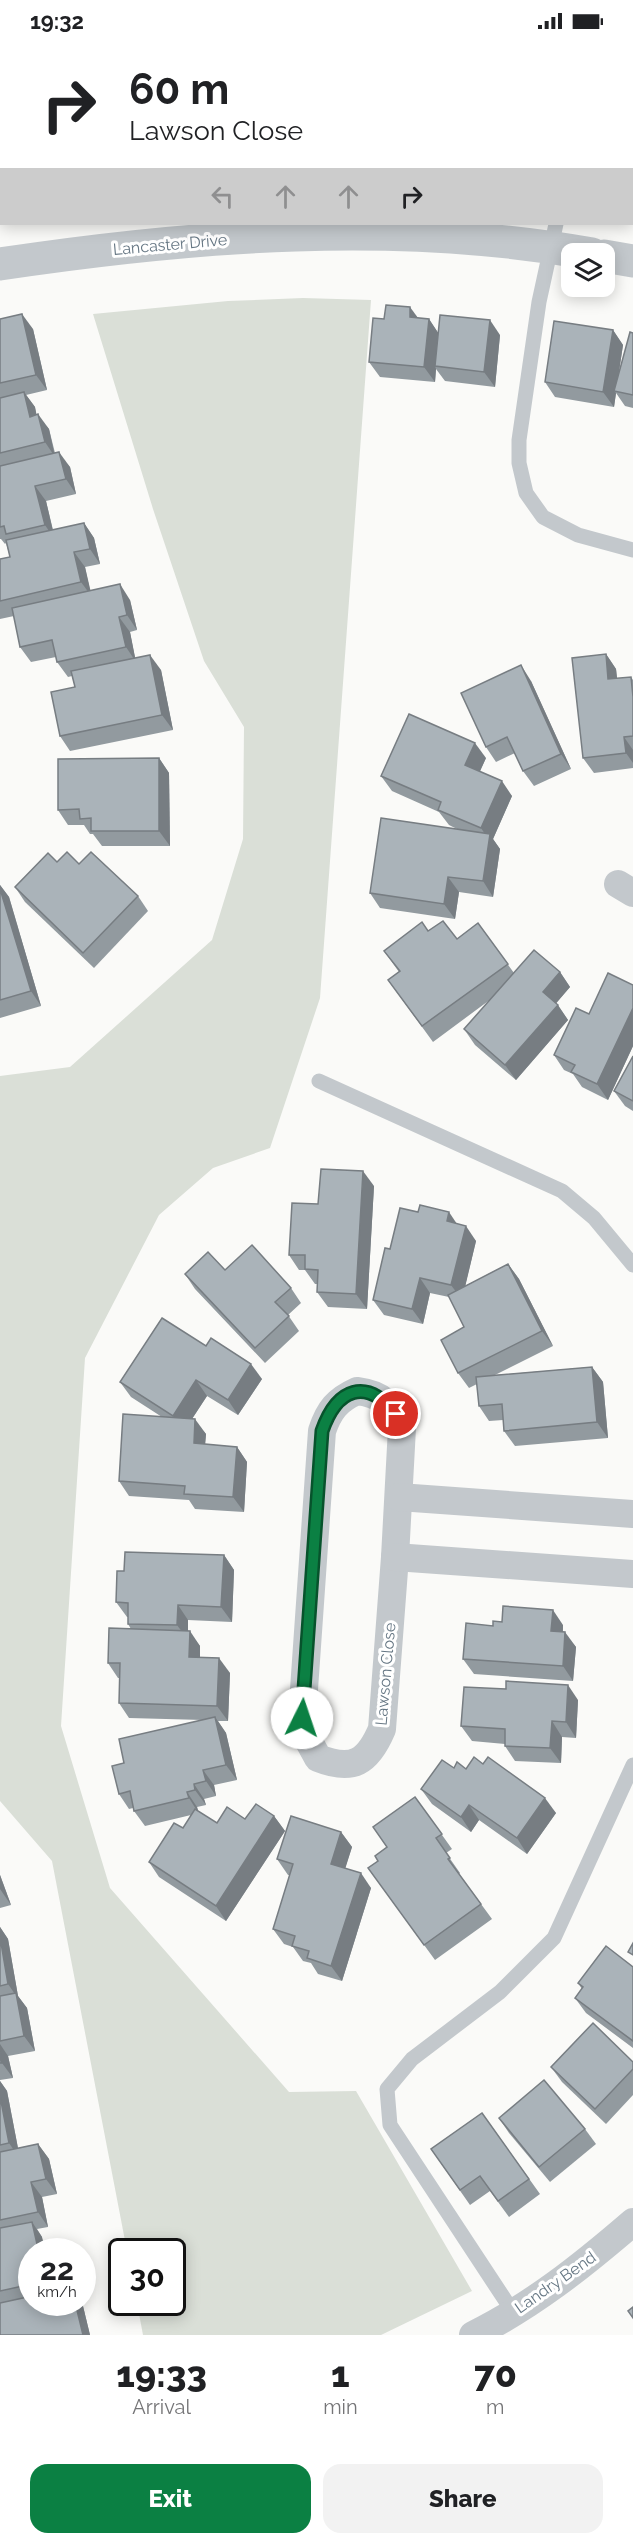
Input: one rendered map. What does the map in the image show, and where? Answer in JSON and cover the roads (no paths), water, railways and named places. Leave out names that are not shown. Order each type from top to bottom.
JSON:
[{"type":"street","name":"Lancaster Drive","points":[[0,264],[215,231],[287,230],[467,239],[554,235],[570,243]]},
{"type":"street","points":[[615,258],[633,261]]},
{"type":"street","name":"Lawson Close","points":[[357,1391],[371,1393],[387,1403],[396,1414],[402,1428],[396,1557],[382,1729],[375,1745],[366,1757],[353,1765],[331,1764],[318,1758],[306,1736],[302,1718],[322,1431],[328,1413],[340,1399],[357,1391]]},
{"type":"street","points":[[399,1497],[633,1514]]},
{"type":"street","points":[[396,1557],[633,1574]]},
{"type":"street","name":"Landry Bend","points":[[473,2335],[573,2273],[633,2222]]},
{"type":"lane","points":[[554,235],[539,302],[519,440],[519,463],[526,492],[543,517],[578,535],[633,550]]},
{"type":"lane","points":[[319,1081],[562,1191],[594,1218],[633,1265]]},
{"type":"lane","points":[[513,2312],[390,2125],[387,2089],[412,2059],[500,1992],[554,1938],[633,1765]]}]
